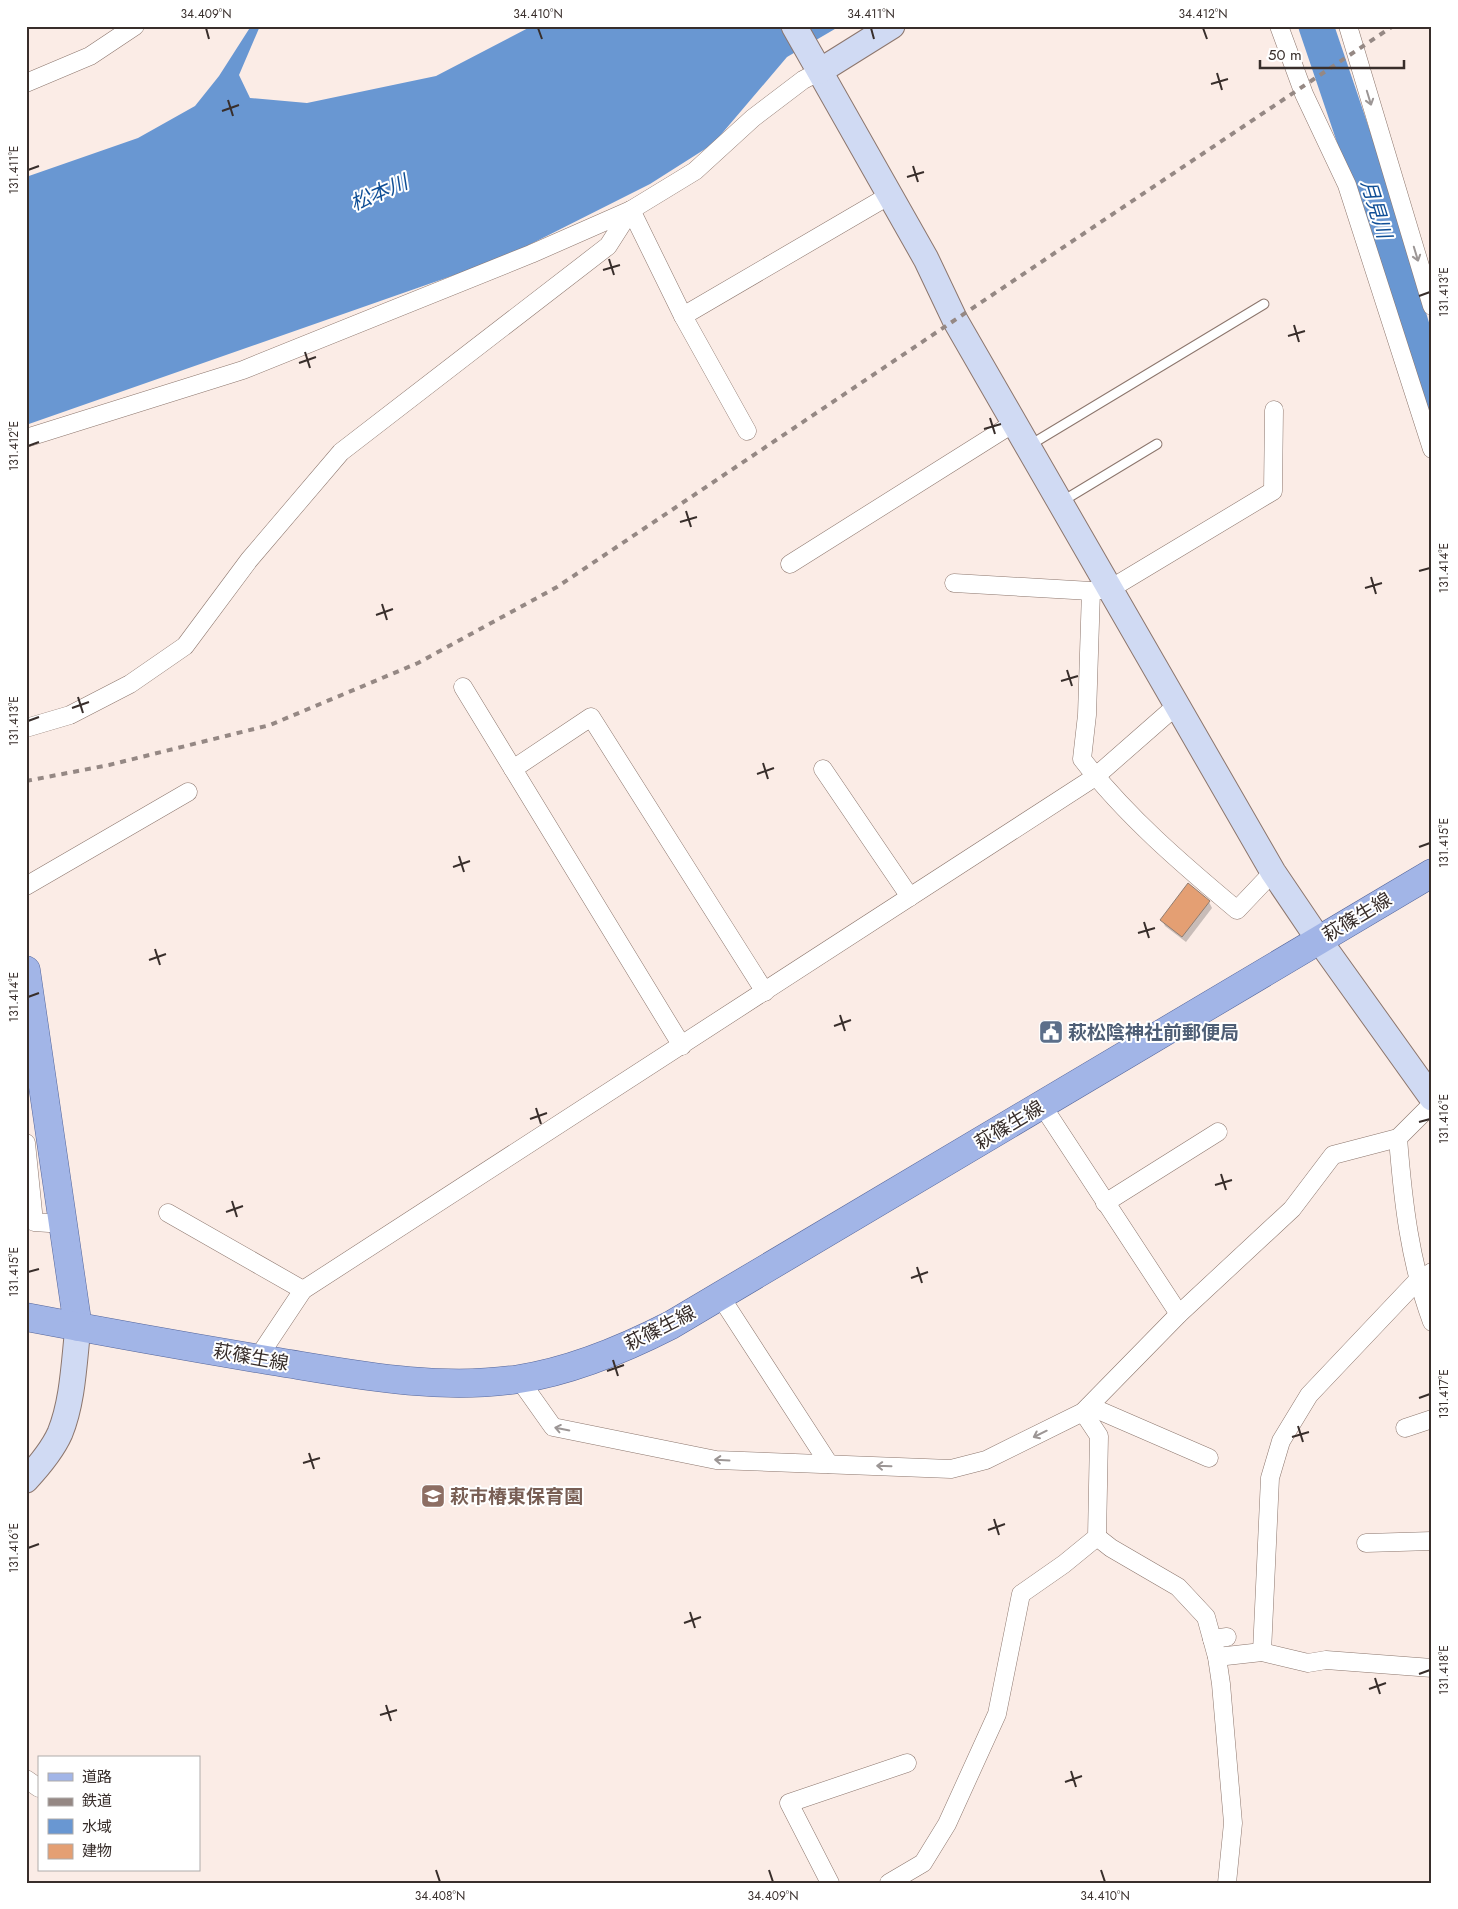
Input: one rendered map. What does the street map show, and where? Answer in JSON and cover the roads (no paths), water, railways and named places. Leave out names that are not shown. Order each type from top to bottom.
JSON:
[{"type":"main road","name":"萩篠生線","points":[[26,1317],[359,1376],[444,1384],[519,1379],[560,1369],[629,1346],[671,1325],[1432,873]]},
{"type":"main road","points":[[26,970],[33,1147],[64,1224],[78,1327]]},
{"type":"street","points":[[26,83],[90,56],[135,26]]},
{"type":"street","points":[[794,26],[926,259],[954,320],[1060,502],[1100,590],[1176,706],[1273,872],[1319,940],[1432,1098]]},
{"type":"street","points":[[26,438],[243,370],[531,254],[631,210],[695,171],[753,118],[803,80],[816,63],[892,26]]},
{"type":"street","points":[[1279,26],[1304,94],[1347,185],[1432,449]]},
{"type":"street","points":[[1348,26],[1432,306]]},
{"type":"street","points":[[683,316],[890,195]]},
{"type":"street","points":[[631,210],[683,316],[747,431]]},
{"type":"street","points":[[26,728],[70,715],[130,684],[185,646],[249,560],[341,452],[608,246],[631,210]]},
{"type":"street","points":[[954,583],[1100,590],[1273,491],[1274,410]]},
{"type":"street","points":[[790,564],[1014,423]]},
{"type":"street","points":[[1100,590],[1082,760],[1095,777],[1168,851],[1237,910],[1273,872]]},
{"type":"street","points":[[463,687],[682,1046]]},
{"type":"street","points":[[257,1359],[303,1290],[1095,777],[1176,706]]},
{"type":"street","points":[[513,769],[591,717],[765,992]]},
{"type":"street","points":[[823,769],[910,897]]},
{"type":"street","points":[[26,886],[188,792]]},
{"type":"street","points":[[519,1379],[553,1427],[716,1460],[951,1468],[986,1460],[1086,1409],[1179,1314],[1292,1208],[1332,1155],[1398,1138],[1432,1104]]},
{"type":"street","points":[[1042,1105],[1179,1314]]},
{"type":"street","points":[[1105,1203],[1218,1132]]},
{"type":"street","points":[[1398,1138],[1404,1206],[1424,1276],[1432,1322]]},
{"type":"street","points":[[168,1213],[303,1290]]},
{"type":"street","points":[[1262,1652],[1270,1478],[1282,1441],[1309,1396],[1424,1276]]},
{"type":"street","points":[[720,1296],[829,1464]]},
{"type":"street","points":[[26,1480],[43,1462],[60,1434],[70,1390],[78,1327]]},
{"type":"street","points":[[1086,1409],[1209,1458]]},
{"type":"street","points":[[889,1883],[923,1863],[947,1824],[997,1714],[1021,1594],[1064,1564],[1097,1537],[1099,1436],[1086,1409]]},
{"type":"street","points":[[1405,1428],[1432,1419]]},
{"type":"street","points":[[1097,1537],[1111,1548],[1178,1587],[1206,1617],[1220,1638],[1217,1657],[1228,1683],[1233,1823],[1227,1883]]},
{"type":"street","points":[[1366,1543],[1432,1541]]},
{"type":"street","points":[[1217,1657],[1262,1652],[1308,1663],[1326,1660],[1432,1668]]},
{"type":"street","points":[[830,1883],[789,1803],[907,1763]]},
{"type":"street","points":[[26,1779],[38,1787]]},
{"type":"lane","points":[[1028,446],[1264,304]]},
{"type":"lane","points":[[1060,502],[1157,444]]},
{"type":"water","name":"松本川","points":[[251,26],[260,26],[239,75],[250,98],[307,103],[436,76],[532,26],[840,26],[787,57],[713,144],[650,184],[503,258],[26,425],[26,177],[138,138],[195,106],[219,76]]},
{"type":"waterway","name":"月見川","points":[[1316,26],[1358,150],[1432,392]]},
{"type":"railway","points":[[26,781],[109,765],[270,725],[418,663],[557,587],[1393,26]]},
{"type":"place","name":"萩松陰神社前郵便局","points":[[1051,1032]]},
{"type":"place","name":"萩市椿東保育園","points":[[433,1496]]}]
